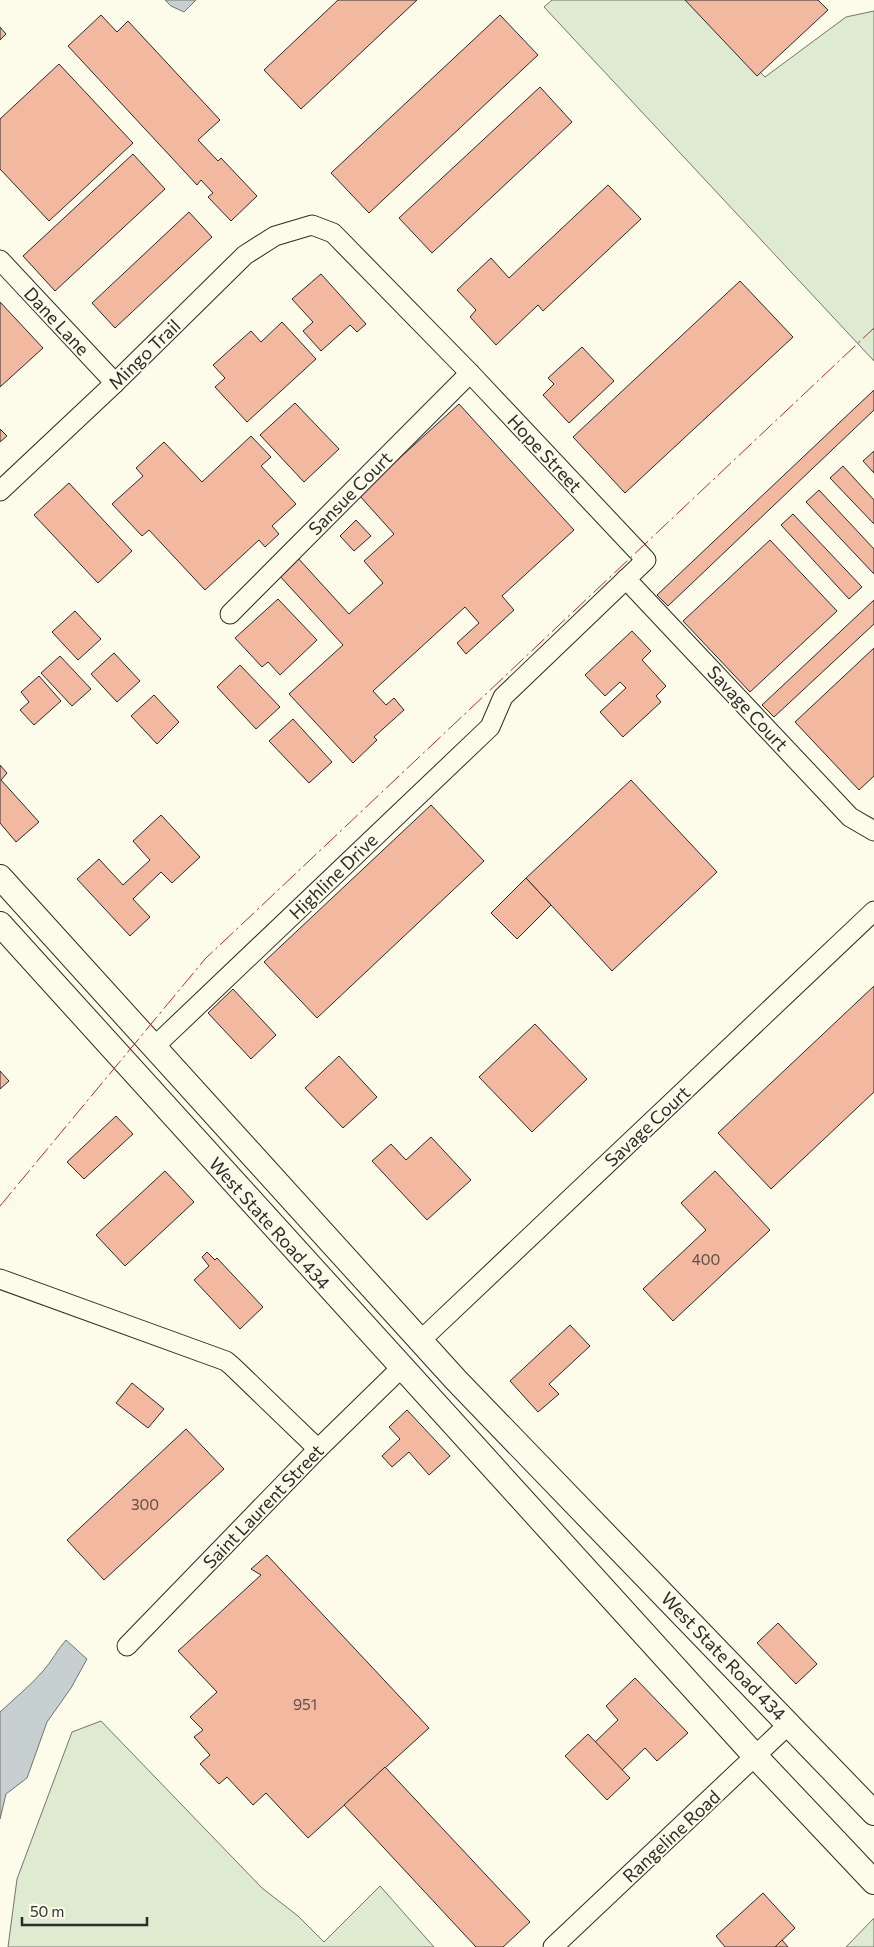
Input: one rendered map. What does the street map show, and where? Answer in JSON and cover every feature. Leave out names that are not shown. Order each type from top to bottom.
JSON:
[{"type":"main road","name":"West State Road 434","points":[[0,877],[456,1380],[874,1813]]},
{"type":"main road","name":"West State Road 434","points":[[0,924],[401,1368],[756,1757],[874,1882]]},
{"type":"main road","points":[[368,1331],[399,1341],[420,1341]]},
{"type":"main road","points":[[401,1368],[412,1366],[427,1369],[456,1380]]},
{"type":"street","name":"Hope Street","points":[[295,230],[312,225],[333,233],[470,373],[646,560],[503,698]]},
{"type":"street","name":"Mingo Trail","points":[[0,491],[245,256],[275,236],[295,230]]},
{"type":"street","name":"Dane Lane","points":[[0,260],[115,382]]},
{"type":"street","name":"Sansue Court","points":[[230,614],[470,373]]},
{"type":"street","name":"Savage Court","points":[[626,579],[850,817],[874,831]]},
{"type":"street","name":"Highline Drive","points":[[154,1047],[490,726],[503,698]]},
{"type":"street","name":"Savage Court","points":[[420,1341],[874,911]]},
{"type":"street","points":[[0,1279],[226,1362],[318,1449]]},
{"type":"street","name":"Saint Laurent Street","points":[[126,1646],[318,1449],[401,1368]]},
{"type":"street","name":"Rangeline Road","points":[[553,1947],[790,1724]]},
{"type":"green space","points":[[552,0],[687,0],[765,77],[846,17],[874,11],[874,361],[544,7]]},
{"type":"green space","points":[[101,1721],[262,1888],[298,1916],[324,1942],[380,1886],[434,1947],[8,1947],[17,1879],[72,1732]]},
{"type":"green space","points":[[874,1918],[874,1947],[846,1947]]},
{"type":"shaded area","points":[[165,0],[196,0],[184,12],[171,6]]},
{"type":"shaded area","points":[[66,1640],[87,1659],[71,1688],[47,1722],[27,1778],[6,1794],[0,1819],[0,1712],[38,1677]]},
{"type":"building","points":[[338,0],[417,0],[301,109],[264,70]]},
{"type":"building","points":[[685,0],[818,0],[828,10],[757,76]]},
{"type":"building","points":[[101,15],[117,32],[128,21],[220,120],[198,140],[218,161],[221,158],[257,196],[231,221],[208,197],[213,193],[201,180],[197,185],[68,46]]},
{"type":"building","points":[[500,15],[538,55],[369,213],[331,173]]},
{"type":"building","points":[[0,27],[6,34],[0,40]]},
{"type":"building","points":[[59,64],[133,143],[49,221],[0,169],[0,119]]},
{"type":"building","points":[[540,87],[572,122],[432,253],[399,218]]},
{"type":"building","points":[[133,154],[165,189],[55,291],[23,256]]},
{"type":"building","points":[[608,185],[641,219],[543,311],[538,305],[496,345],[470,317],[476,310],[457,290],[491,258],[509,278]]},
{"type":"building","points":[[189,212],[212,237],[115,328],[92,303]]},
{"type":"building","points":[[321,274],[366,324],[357,332],[350,325],[321,351],[303,331],[313,322],[292,299]]},
{"type":"building","points":[[740,281],[793,337],[625,493],[573,437]]},
{"type":"building","points":[[0,302],[43,348],[0,387]]},
{"type":"building","points":[[282,322],[316,359],[247,422],[215,387],[225,378],[213,365],[251,331],[261,342]]},
{"type":"building","points":[[582,347],[614,381],[569,423],[543,395],[554,384],[548,378]]},
{"type":"building","points":[[874,390],[874,410],[668,606],[657,595]]},
{"type":"building","points":[[295,403],[339,449],[304,482],[260,435]]},
{"type":"building","points":[[459,404],[574,530],[502,596],[514,610],[466,654],[457,643],[479,623],[465,607],[373,691],[386,705],[394,698],[404,710],[374,737],[377,740],[353,763],[289,694],[343,645],[278,574],[297,557],[349,614],[383,583],[364,561],[394,534],[359,495]]},
{"type":"building","points":[[0,429],[7,436],[0,442]]},
{"type":"building","points":[[251,436],[271,457],[261,466],[296,504],[272,526],[279,534],[265,547],[259,540],[205,590],[149,530],[142,536],[112,504],[143,476],[136,468],[164,442],[202,482]]},
{"type":"building","points":[[874,451],[874,473],[863,461]]},
{"type":"building","points":[[843,466],[874,500],[874,524],[830,478]]},
{"type":"building","points":[[69,483],[132,551],[98,583],[34,515]]},
{"type":"building","points":[[819,490],[874,549],[874,574],[806,502]]},
{"type":"building","points":[[793,514],[862,587],[849,599],[781,525]]},
{"type":"building","points":[[356,520],[371,536],[354,551],[340,536]]},
{"type":"building","points":[[770,540],[837,611],[750,692],[683,621]]},
{"type":"building","points":[[278,599],[317,640],[280,675],[268,662],[262,667],[235,638]]},
{"type":"building","points":[[874,600],[874,624],[774,717],[762,705]]},
{"type":"building","points":[[75,611],[101,639],[78,660],[52,632]]},
{"type":"building","points":[[632,631],[651,651],[642,660],[666,686],[656,696],[661,702],[623,737],[600,712],[626,688],[620,682],[605,696],[585,675]]},
{"type":"building","points":[[874,648],[874,776],[859,790],[795,722]]},
{"type":"building","points":[[114,653],[140,681],[117,702],[91,674]]},
{"type":"building","points":[[60,656],[91,689],[72,706],[41,673]]},
{"type":"building","points":[[240,665],[280,707],[256,729],[217,687]]},
{"type":"building","points":[[39,676],[61,701],[34,725],[20,710],[29,702],[21,692]]},
{"type":"building","points":[[154,695],[179,722],[157,744],[131,716]]},
{"type":"building","points":[[293,719],[332,762],[309,783],[269,741]]},
{"type":"building","points":[[0,765],[7,773],[1,780],[39,822],[16,842],[0,823]]},
{"type":"building","points":[[631,780],[717,872],[612,971],[526,878]]},
{"type":"building","points":[[431,805],[484,861],[317,1018],[264,962]]},
{"type":"building","points":[[161,815],[200,857],[172,883],[161,872],[133,899],[150,917],[130,936],[77,879],[99,859],[123,885],[150,860],[133,841]]},
{"type":"building","points":[[526,878],[551,905],[517,939],[491,913]]},
{"type":"building","points":[[874,986],[874,1092],[771,1189],[718,1133]]},
{"type":"building","points":[[233,989],[276,1035],[251,1059],[208,1013]]},
{"type":"building","points":[[535,1024],[587,1079],[532,1132],[479,1077]]},
{"type":"building","points":[[339,1056],[377,1097],[343,1128],[305,1088]]},
{"type":"building","points":[[0,1071],[9,1081],[0,1089]]},
{"type":"building","points":[[116,1116],[133,1134],[84,1179],[67,1162]]},
{"type":"building","points":[[431,1137],[471,1180],[427,1220],[372,1161],[391,1144],[406,1160]]},
{"type":"building","points":[[165,1171],[194,1202],[125,1266],[96,1235]]},
{"type":"building","points":[[715,1171],[770,1230],[673,1321],[643,1289],[706,1230],[681,1203]]},
{"type":"building","points":[[207,1252],[215,1260],[217,1258],[263,1307],[240,1329],[194,1280],[209,1266],[202,1257]]},
{"type":"building","points":[[570,1325],[590,1346],[549,1384],[559,1394],[538,1412],[510,1381]]},
{"type":"building","points":[[132,1383],[164,1409],[148,1428],[116,1403]]},
{"type":"building","points":[[407,1410],[450,1456],[429,1475],[409,1452],[392,1467],[382,1456],[400,1439],[389,1427]]},
{"type":"building","points":[[186,1429],[224,1469],[104,1580],[67,1540]]},
{"type":"building","points":[[267,1555],[429,1728],[308,1838],[266,1793],[253,1805],[227,1777],[219,1784],[200,1764],[210,1755],[194,1737],[203,1730],[190,1717],[217,1692],[178,1651],[261,1575],[251,1569]]},
{"type":"building","points":[[778,1623],[817,1664],[796,1684],[757,1643]]},
{"type":"building","points":[[635,1678],[688,1733],[657,1761],[645,1748],[620,1772],[593,1744],[618,1720],[606,1706]]},
{"type":"building","points":[[588,1734],[630,1778],[607,1800],[565,1756]]},
{"type":"building","points":[[385,1767],[530,1922],[503,1947],[476,1947],[344,1805]]},
{"type":"building","points":[[763,1893],[795,1928],[775,1947],[725,1947],[716,1936]]},
{"type":"building","points":[[782,1940],[788,1947],[775,1947]]},
{"type":"power","points":[[0,1206],[205,959],[874,328]]}]
